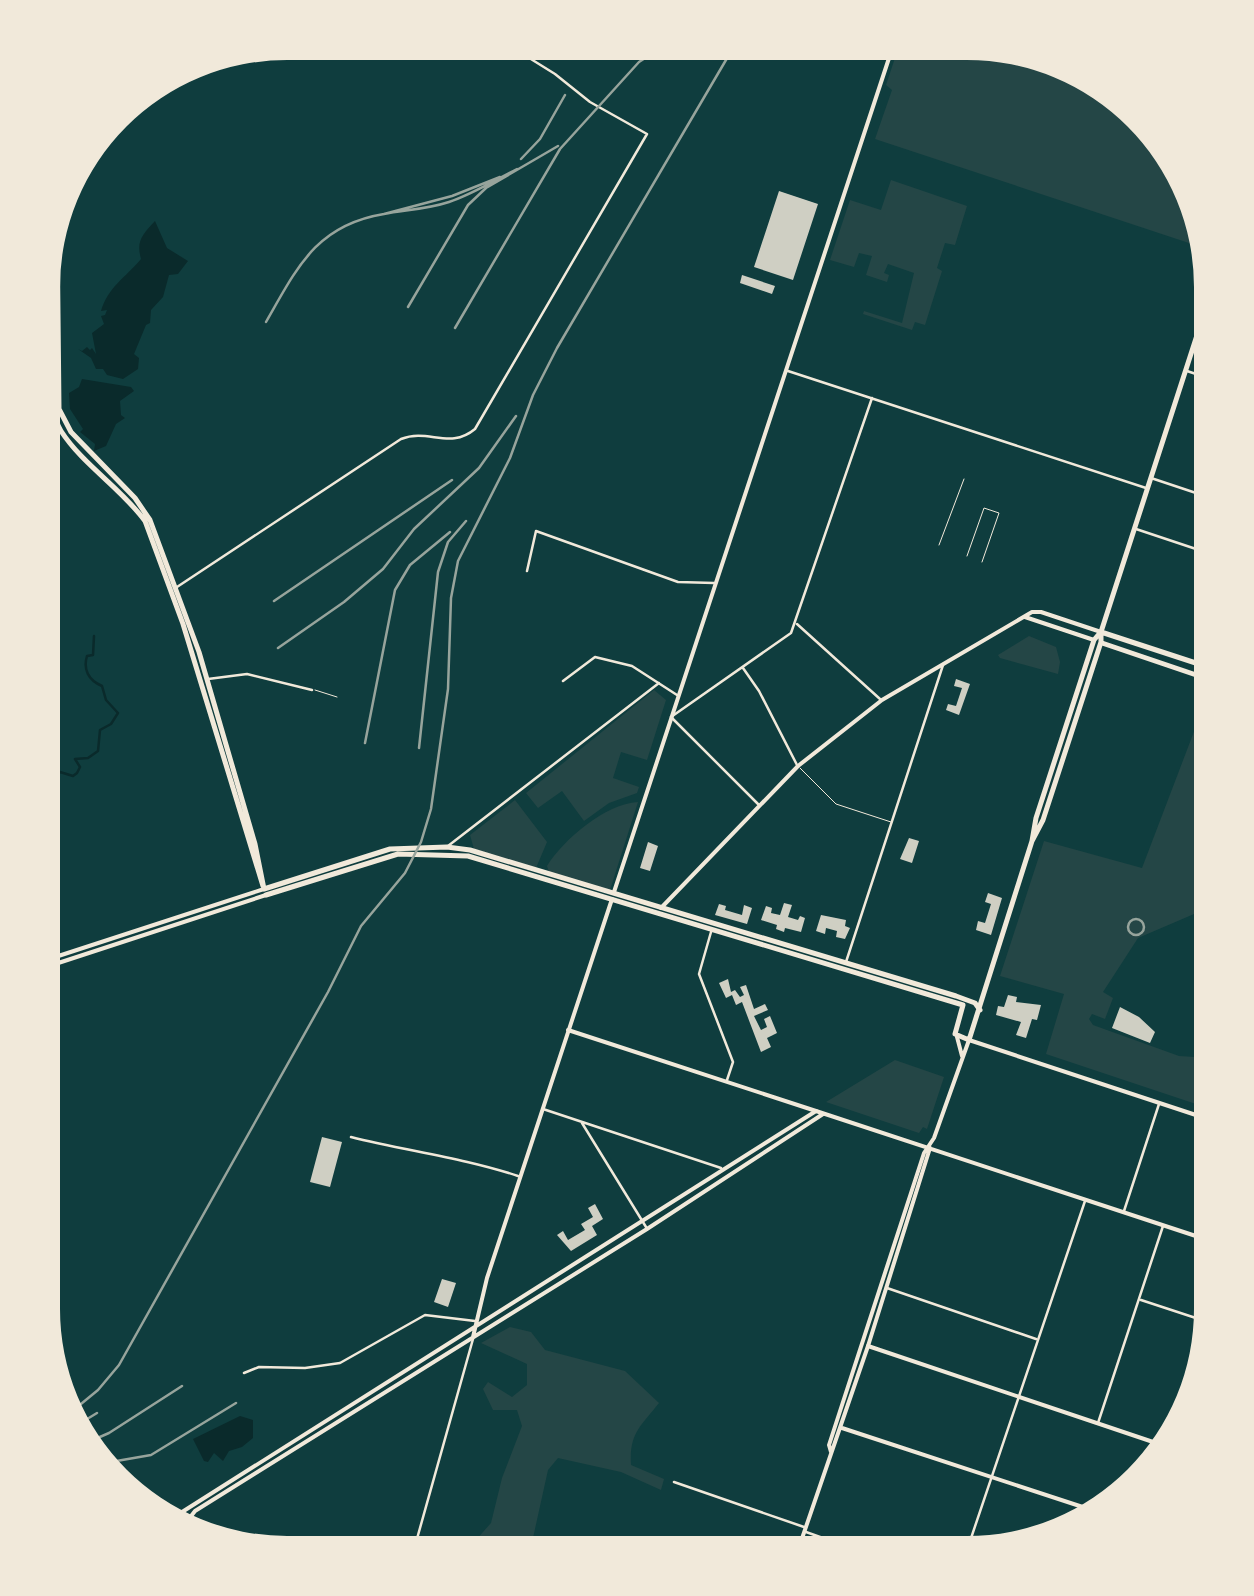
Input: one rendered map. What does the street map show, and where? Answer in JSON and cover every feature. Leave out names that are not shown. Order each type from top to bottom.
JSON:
[{"type":"main road","points":[[473,1337],[542,1109],[887,60]]},
{"type":"main road","points":[[838,1427],[980,1010],[1036,818],[1194,347]]},
{"type":"main road","points":[[60,411],[70,432],[145,509],[207,679],[265,892]]},
{"type":"main road","points":[[60,426],[71,443],[145,521],[188,642],[265,892]]},
{"type":"main road","points":[[659,910],[798,766],[882,700],[1024,617],[1041,612],[1194,662]]},
{"type":"main road","points":[[1024,617],[1194,674]]},
{"type":"main road","points":[[441,854],[447,847]]},
{"type":"main road","points":[[60,958],[398,848],[470,850],[612,896]]},
{"type":"main road","points":[[265,892],[398,854],[468,856],[659,910],[712,930],[972,1001],[980,1010]]},
{"type":"main road","points":[[673,896],[684,914]]},
{"type":"main road","points":[[659,910],[684,914],[963,1004],[982,996]]},
{"type":"main road","points":[[962,1060],[955,1028],[963,1004]]},
{"type":"main road","points":[[568,1030],[1194,1235]]},
{"type":"main road","points":[[957,1037],[1194,1114]]},
{"type":"main road","points":[[183,1511],[816,1111]]},
{"type":"main road","points":[[192,1515],[824,1114]]},
{"type":"main road","points":[[768,1141],[772,1147]]},
{"type":"main road","points":[[803,1536],[924,1152],[930,1148]]},
{"type":"main road","points":[[868,1346],[1152,1441]]},
{"type":"main road","points":[[838,1427],[1080,1506]]},
{"type":"street","points":[[176,588],[401,439],[411,435],[455,440],[476,429],[647,134],[590,102],[533,60]]},
{"type":"street","points":[[786,370],[1148,488]]},
{"type":"street","points":[[1186,371],[1194,373]]},
{"type":"street","points":[[759,805],[671,717],[790,633],[872,398]]},
{"type":"street","points":[[1151,478],[1194,492]]},
{"type":"street","points":[[1135,529],[1194,548]]},
{"type":"street","points":[[527,571],[536,531],[677,582],[716,583]]},
{"type":"street","points":[[796,623],[882,700]]},
{"type":"street","points":[[562,681],[595,657],[632,666],[678,696]]},
{"type":"street","points":[[845,966],[944,664]]},
{"type":"street","points":[[743,668],[798,766]]},
{"type":"street","points":[[207,679],[248,674],[312,690]]},
{"type":"street","points":[[447,847],[660,684]]},
{"type":"street","points":[[712,930],[699,974],[733,1062],[726,1082]]},
{"type":"street","points":[[1123,1212],[1159,1103]]},
{"type":"street","points":[[542,1109],[724,1169]]},
{"type":"street","points":[[581,1122],[647,1229]]},
{"type":"street","points":[[351,1137],[520,1177]]},
{"type":"street","points":[[972,1536],[1085,1199]]},
{"type":"street","points":[[1098,1423],[1163,1225]]},
{"type":"street","points":[[886,1288],[1038,1340]]},
{"type":"street","points":[[1139,1300],[1194,1317]]},
{"type":"street","points":[[244,1373],[259,1366],[305,1368],[347,1360],[425,1315],[475,1324]]},
{"type":"street","points":[[418,1536],[473,1337]]},
{"type":"street","points":[[674,1482],[821,1536]]},
{"type":"lane","points":[[939,545],[964,479]]},
{"type":"lane","points":[[967,556],[984,508],[999,514],[982,562]]},
{"type":"lane","points":[[312,690],[337,697]]},
{"type":"lane","points":[[798,766],[836,804],[892,822]]},
{"type":"shaded area","points":[[894,60],[997,62],[1068,83],[1117,116],[1138,137],[1164,173],[1177,200],[1189,243],[875,139],[892,90],[886,85]]},
{"type":"shaded area","points":[[891,180],[967,206],[955,245],[945,243],[937,268],[942,271],[925,325],[915,322],[912,330],[863,314],[864,311],[902,323],[914,273],[888,264],[884,273],[889,275],[887,282],[866,275],[872,256],[859,253],[854,267],[830,260],[850,200],[881,210]]},
{"type":"shaded area","points":[[155,221],[167,248],[188,261],[178,274],[169,275],[163,297],[151,310],[150,323],[134,354],[139,358],[138,369],[123,379],[107,375],[78,349],[92,348],[96,354],[92,333],[104,324],[104,303],[141,259],[141,238]]},
{"type":"shaded area","points":[[82,379],[131,387],[134,391],[120,401],[125,418],[116,424],[106,446],[94,451],[95,444],[80,432],[83,429],[70,409],[69,393],[79,387]]},
{"type":"shaded area","points":[[1029,636],[1056,647],[1058,674],[1000,658],[998,655]]},
{"type":"shaded area","points":[[654,690],[666,700],[647,760],[621,752],[613,778],[639,787],[637,793],[609,803],[584,821],[562,791],[538,808],[526,793]]},
{"type":"shaded area","points":[[1194,732],[1194,914],[1138,938],[1103,992],[1113,998],[1105,1019],[1092,1014],[1089,1019],[1093,1025],[1179,1056],[1194,1057],[1194,1103],[1046,1054],[1064,994],[1000,976],[1044,841],[1142,868]]},
{"type":"shaded area","points":[[515,800],[547,842],[536,868],[474,849],[470,835]]},
{"type":"shaded area","points":[[638,802],[610,890],[549,872],[547,866],[554,856],[586,825],[612,809]]},
{"type":"shaded area","points":[[895,1060],[944,1077],[927,1129],[923,1127],[919,1133],[826,1102]]},
{"type":"shaded area","points":[[510,1327],[531,1332],[545,1350],[625,1371],[659,1403],[634,1437],[631,1465],[664,1479],[661,1490],[621,1472],[558,1458],[548,1470],[533,1536],[479,1536],[491,1523],[502,1478],[522,1426],[517,1410],[493,1410],[483,1389],[488,1382],[512,1397],[527,1385],[527,1364],[481,1343]]},
{"type":"shaded area","points":[[240,1416],[253,1420],[253,1438],[229,1451],[223,1461],[214,1453],[208,1462],[204,1461],[193,1439]]},
{"type":"building","points":[[779,191],[818,204],[793,280],[754,267]]},
{"type":"building","points":[[742,275],[775,286],[772,294],[740,283]]},
{"type":"building","points":[[956,679],[970,684],[959,715],[946,710],[948,704],[956,706],[962,688],[954,686]]},
{"type":"building","points":[[909,838],[919,841],[912,863],[900,859]]},
{"type":"building","points":[[648,842],[658,846],[650,871],[640,868]]},
{"type":"building","points":[[988,893],[1002,898],[991,935],[976,930],[978,921],[985,923],[991,904],[985,902]]},
{"type":"building","points":[[784,903],[792,905],[788,917],[805,918],[801,932],[785,928],[784,932],[761,920],[766,906],[772,908],[771,913],[780,915]]},
{"type":"building","points":[[719,904],[742,915],[744,905],[752,908],[747,924],[715,915]]},
{"type":"building","points":[[821,915],[846,920],[845,926],[850,928],[845,939],[836,937],[837,931],[816,931]]},
{"type":"building","points":[[728,979],[731,992],[735,990],[740,997],[744,995],[740,987],[746,985],[754,1009],[765,1004],[768,1010],[754,1016],[761,1030],[767,1027],[764,1019],[770,1016],[777,1033],[767,1038],[771,1047],[761,1052],[742,1002],[736,1005],[732,995],[726,998],[719,983]]},
{"type":"building","points":[[1008,995],[1017,997],[1016,1002],[1041,1005],[1026,1038],[1016,1035],[1021,1022],[996,1015]]},
{"type":"building","points":[[1120,1007],[1155,1032],[1150,1043],[1112,1028]]},
{"type":"building","points":[[322,1137],[342,1142],[330,1187],[310,1182]]},
{"type":"building","points":[[595,1204],[603,1219],[592,1226],[597,1235],[571,1251],[557,1235],[563,1231],[568,1240],[585,1230],[581,1224],[593,1217],[588,1208]]},
{"type":"building","points":[[442,1279],[456,1283],[448,1307],[434,1302]]},
{"type":"waterway","points":[[60,772],[73,776],[77,773],[80,767],[75,759],[88,758],[98,751],[100,730],[111,724],[118,713],[106,700],[102,686],[86,670],[87,656],[93,655],[94,636]]},
{"type":"railway","points":[[455,328],[560,149],[642,60]]},
{"type":"railway","points":[[81,1404],[119,1365],[361,926],[405,873],[421,842],[431,809],[448,689],[451,598],[458,561],[510,458],[533,395],[557,348],[726,60]]},
{"type":"railway","points":[[521,159],[540,139],[565,95]]},
{"type":"railway","points":[[408,307],[468,205],[486,188],[558,146]]},
{"type":"railway","points":[[500,177],[452,196],[384,214],[449,202],[517,169]]},
{"type":"railway","points":[[266,322],[299,267],[325,239],[341,228],[384,214]]},
{"type":"railway","points":[[278,648],[383,569],[414,529],[479,468],[516,416]]},
{"type":"railway","points":[[274,601],[452,480]]},
{"type":"railway","points":[[419,748],[438,572],[448,542],[466,521]]},
{"type":"railway","points":[[365,743],[395,590],[410,565],[450,532]]},
{"type":"railway","points":[[1136,919],[1144,927],[1136,935],[1128,927],[1136,919]]},
{"type":"railway","points":[[100,1437],[182,1386]]},
{"type":"railway","points":[[118,1461],[151,1455],[236,1403]]},
{"type":"railway","points":[[88,1419],[97,1413]]}]
